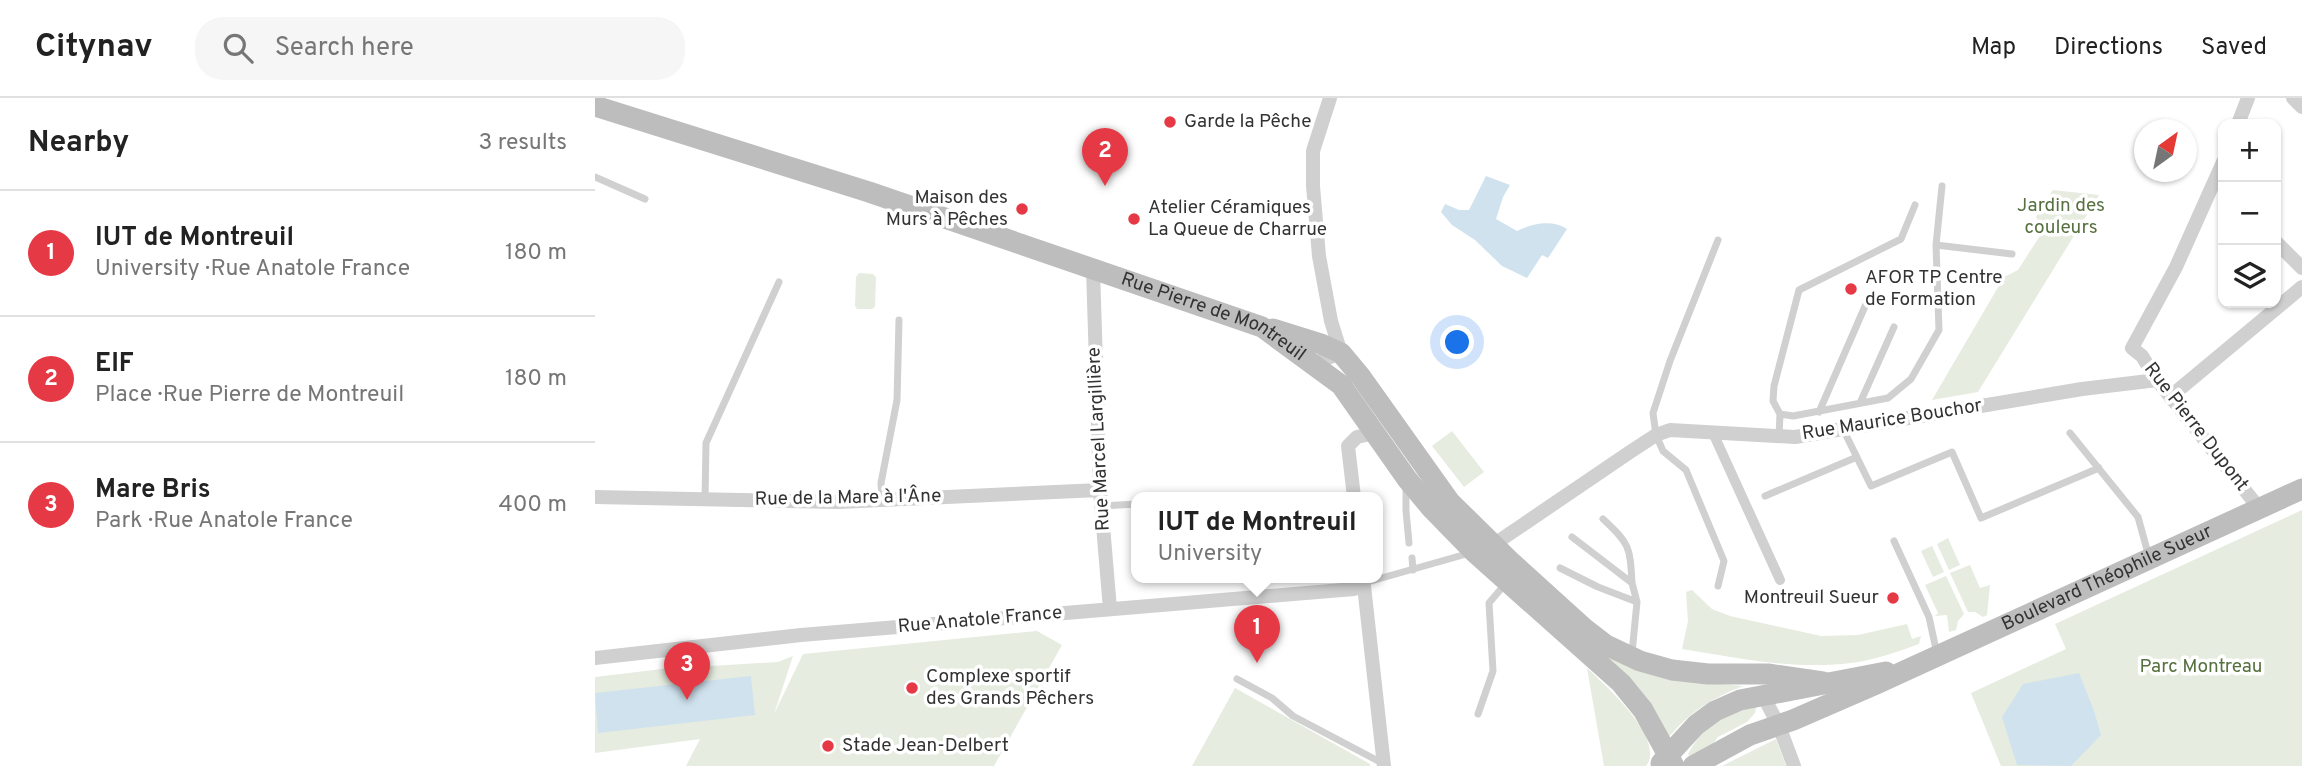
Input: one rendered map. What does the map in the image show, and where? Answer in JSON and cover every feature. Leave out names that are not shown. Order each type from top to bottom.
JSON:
[{"type":"main road","name":"Rue Pierre de Montreuil","points":[[595,106],[869,192],[1262,327],[1325,355],[1361,377],[1507,582],[1621,683],[1643,710],[1667,762]]},
{"type":"main road","name":"Rue Pierre de Montreuil","points":[[1325,355],[1341,385],[1407,479],[1432,509],[1606,645],[1632,658],[1672,670],[1768,674],[1823,682]]},
{"type":"main road","name":"Boulevard Théophile Sueur","points":[[1693,766],[1750,735],[1779,726],[1938,656],[2302,489]]},
{"type":"main road","name":"Boulevard Théophile Sueur","points":[[1667,762],[1696,725],[1740,700],[1765,700],[1823,682],[1912,667]]},
{"type":"main road","points":[[1750,735],[1765,700],[1751,674]]},
{"type":"street","points":[[1325,355],[1331,321],[1319,256],[1313,186],[1314,151],[1329,98]]},
{"type":"street","points":[[2240,119],[2248,98]]},
{"type":"street","points":[[2293,98],[2302,107]]},
{"type":"street","name":"Rue Pierre Dupont","points":[[2218,187],[2132,348],[2259,508]]},
{"type":"street","points":[[2279,245],[2302,268]]},
{"type":"street","name":"Rue Marcel Largillière","points":[[1093,269],[1100,490],[1109,609]]},
{"type":"street","points":[[2170,397],[2302,288]]},
{"type":"street","name":"Rue Maurice Bouchor","points":[[1484,548],[1656,435],[1670,430],[1795,436],[2083,389],[2157,380]]},
{"type":"street","points":[[1353,492],[1348,446],[1357,437],[1375,433]]},
{"type":"street","points":[[1713,433],[1780,580]]},
{"type":"street","name":"Rue de la Mare à l'Âne","points":[[595,497],[838,502],[1100,490]]},
{"type":"street","name":"Rue Anatole France","points":[[595,658],[801,635],[1354,589],[1360,583]]},
{"type":"street","points":[[1363,583],[1384,765]]},
{"type":"street","points":[[1765,700],[1779,726],[1794,766]]},
{"type":"lane","points":[[595,177],[645,199]]},
{"type":"lane","points":[[1780,414],[1793,416],[1888,398],[1911,379],[1939,330],[1936,244],[1942,186]]},
{"type":"lane","points":[[1779,436],[1780,414],[1773,401],[1774,386],[1798,290],[1901,239],[1915,205]]},
{"type":"lane","points":[[1718,240],[1670,361],[1653,413],[1656,435],[1663,451],[1686,470],[1724,561],[1718,586]]},
{"type":"lane","points":[[1936,244],[2012,254]]},
{"type":"lane","points":[[705,499],[706,443],[779,282]]},
{"type":"lane","points":[[1819,412],[1866,304]]},
{"type":"lane","points":[[882,500],[881,483],[897,400],[899,320]]},
{"type":"lane","points":[[1860,403],[1894,327]]},
{"type":"lane","points":[[1843,429],[1871,486],[1952,452],[1981,518],[2099,468]]},
{"type":"lane","points":[[1375,433],[1394,435],[1412,449]]},
{"type":"lane","points":[[2070,433],[2138,517],[2149,558]]},
{"type":"lane","points":[[1765,496],[1857,457]]},
{"type":"lane","points":[[1407,479],[1409,543]]},
{"type":"lane","points":[[1102,506],[1131,504]]},
{"type":"lane","points":[[1603,519],[1624,538],[1631,554],[1632,583],[1637,602],[1632,658]]},
{"type":"lane","points":[[1572,537],[1632,583]]},
{"type":"lane","points":[[1894,541],[1929,617],[1938,656]]},
{"type":"lane","points":[[1383,576],[1484,548]]},
{"type":"lane","points":[[1412,558],[1413,569]]},
{"type":"lane","points":[[1560,568],[1637,602]]},
{"type":"lane","points":[[1478,714],[1493,671],[1489,603],[1507,582]]},
{"type":"lane","points":[[1237,679],[1272,698],[1293,716],[1384,765]]},
{"type":"green space","name":"Jardin des couleurs","points":[[2053,190],[2099,195],[1978,392],[1932,400],[2004,277],[2018,270],[2043,231],[2036,217]]},
{"type":"green space","points":[[859,273],[873,274],[876,277],[875,307],[872,309],[857,309],[855,306],[856,277]]},
{"type":"green space","points":[[1452,431],[1484,472],[1464,487],[1432,446]]},
{"type":"green space","name":"Parc Montreau","points":[[2302,510],[2302,766],[2001,766],[1971,693],[2066,649],[2055,624]]},
{"type":"green space","points":[[1948,538],[1960,565],[1949,570],[1937,544]]},
{"type":"green space","points":[[1932,546],[1944,572],[1933,577],[1921,551]]},
{"type":"green space","points":[[1970,565],[1980,588],[1990,585],[1987,615],[1983,617],[1975,612],[1968,612],[1950,573]]},
{"type":"green space","points":[[1946,576],[1964,614],[1958,621],[1956,630],[1949,632],[1947,615],[1935,616],[1938,613],[1925,585]]},
{"type":"green space","points":[[1692,590],[1712,609],[1730,616],[1821,636],[1858,635],[1907,624],[1912,639],[1921,636],[1919,644],[1894,653],[1860,662],[1830,665],[1766,662],[1682,649],[1688,621],[1686,592]]},
{"type":"green space","name":"Complexe sportif des Grands Pêchers","points":[[1037,631],[1062,645],[994,766],[686,766],[700,739],[595,753],[595,677],[662,669],[778,662],[793,656],[774,714],[803,654]]},
{"type":"green space","points":[[1594,647],[1700,682],[1743,686],[1702,707],[1668,738]]},
{"type":"green space","points":[[1587,668],[1619,700],[1641,728],[1648,742],[1650,755],[1646,766],[1604,766]]},
{"type":"green space","points":[[1235,688],[1370,764],[1370,766],[1192,766]]},
{"type":"green space","points":[[1757,704],[1755,713],[1747,722],[1718,737],[1708,750],[1691,758],[1688,754],[1709,727],[1725,717]]},
{"type":"green space","points":[[1776,739],[1786,766],[1722,766]]},
{"type":"water","points":[[1486,176],[1510,185],[1496,219],[1517,231],[1542,224],[1555,224],[1567,229],[1548,258],[1542,255],[1527,278],[1502,266],[1475,240],[1452,225],[1441,212],[1445,204],[1459,210],[1469,210]]},
{"type":"water","points":[[2079,673],[2101,735],[2071,766],[2017,765],[2002,717],[2023,684]]},
{"type":"water","points":[[751,676],[755,715],[598,733],[595,693]]},
{"type":"place","name":"Garde la Pêche","points":[[1170,122]]},
{"type":"place","name":"EIF","points":[[1105,186]]},
{"type":"place","name":"Maison des Murs à Pêches","points":[[1022,209]]},
{"type":"place","name":"Atelier Céramiques La Queue de Charrue","points":[[1134,219]]},
{"type":"place","name":"AFOR TP Centre de Formation","points":[[1851,289]]},
{"type":"place","name":"Montreuil Sueur","points":[[1893,598]]},
{"type":"place","name":"IUT de Montreuil","points":[[1257,663]]},
{"type":"place","name":"Complexe sportif des Grands Pêchers","points":[[912,688]]},
{"type":"place","name":"Mare Bris","points":[[687,700]]},
{"type":"place","name":"Stade Jean-Delbert","points":[[828,746]]}]
